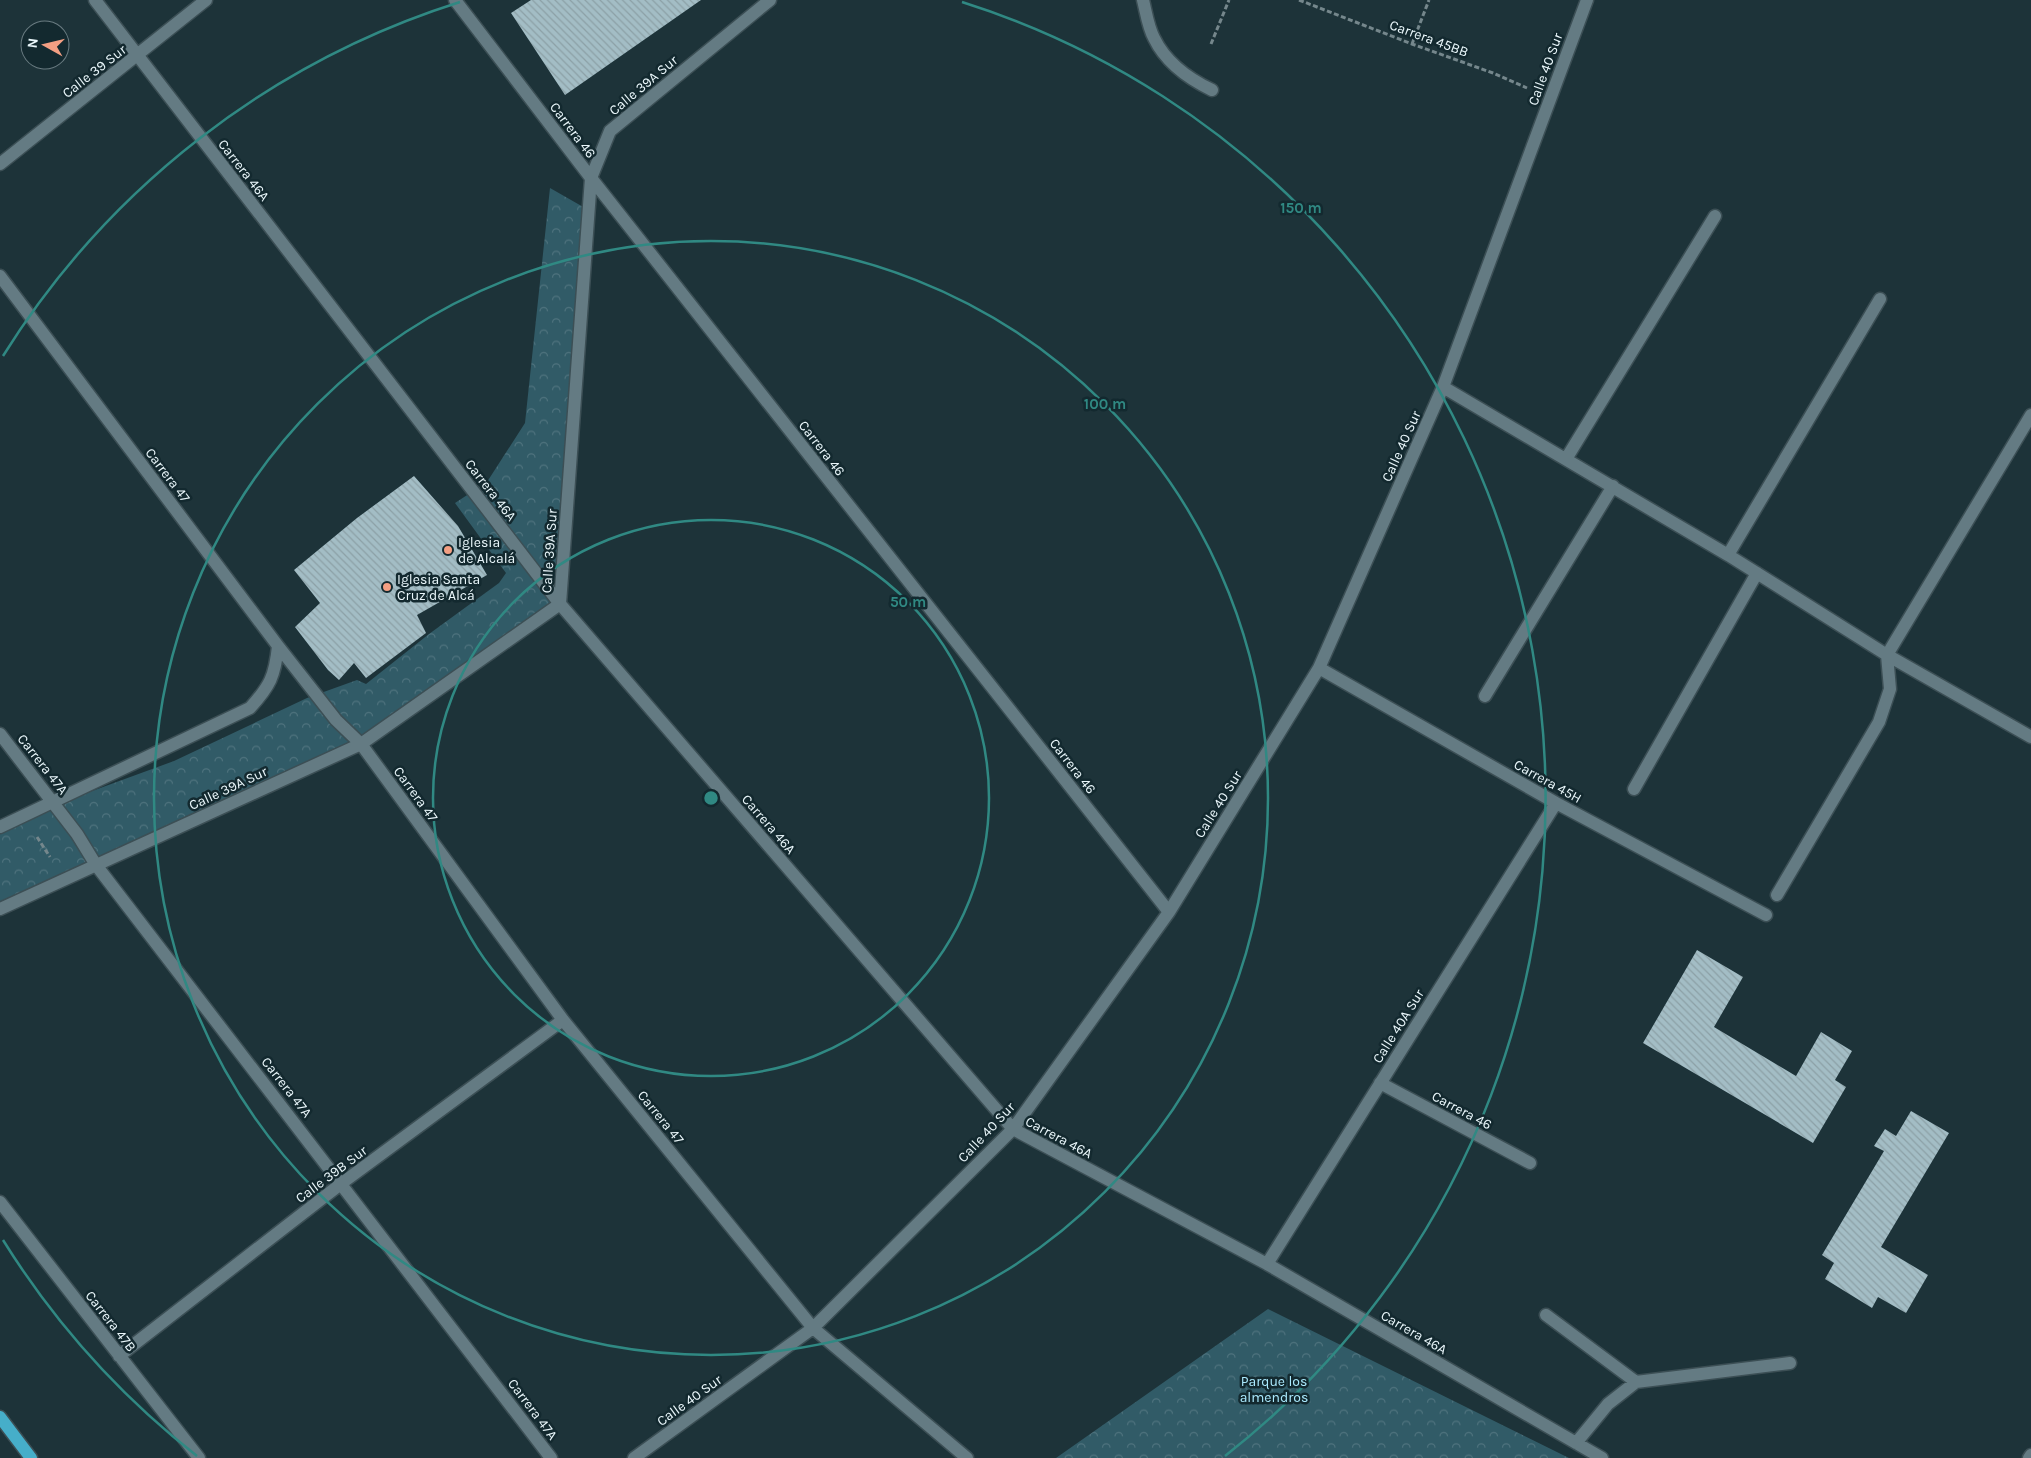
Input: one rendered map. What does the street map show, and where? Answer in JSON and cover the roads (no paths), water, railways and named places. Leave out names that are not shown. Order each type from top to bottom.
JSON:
[{"type":"main road","points":[[0,1416],[32,1458]]},
{"type":"street","name":"Carrera 46A","points":[[95,0],[560,604],[1013,1129],[1267,1264],[1602,1458]]},
{"type":"street","name":"Calle 39 Sur","points":[[0,164],[206,0]]},
{"type":"street","name":"Carrera 46","points":[[455,0],[591,178],[1169,912]]},
{"type":"street","name":"Calle 39A Sur","points":[[0,909],[361,744],[560,604],[591,178],[610,131],[770,0]]},
{"type":"street","points":[[1143,0],[1154,38],[1167,57],[1190,79],[1212,90]]},
{"type":"street","name":"Calle 40 Sur","points":[[634,1458],[813,1328],[1013,1129],[1169,912],[1319,668],[1443,387],[1587,0]]},
{"type":"street","points":[[1566,459],[1716,216]]},
{"type":"street","name":"Carrera 47","points":[[0,276],[278,646],[336,720],[361,744],[563,1020],[813,1328],[967,1458]]},
{"type":"street","points":[[1728,555],[1880,299]]},
{"type":"street","points":[[1443,387],[1728,555],[1887,655],[2031,737]]},
{"type":"street","points":[[1777,895],[1879,722],[1890,689],[1887,655],[2031,416]]},
{"type":"street","points":[[1484,696],[1613,486]]},
{"type":"street","points":[[1634,789],[1757,573]]},
{"type":"street","points":[[0,827],[250,708],[266,690],[276,665],[278,646]]},
{"type":"street","name":"Carrera 45H","points":[[1319,668],[1556,803],[1766,915]]},
{"type":"street","name":"Carrera 47A","points":[[0,734],[52,801],[96,865],[552,1458]]},
{"type":"street","name":"Calle 40A Sur","points":[[1267,1264],[1556,803]]},
{"type":"street","name":"Calle 39B Sur","points":[[120,1356],[342,1183],[563,1020]]},
{"type":"street","name":"Carrera 46","points":[[1380,1083],[1530,1163]]},
{"type":"street","name":"Carrera 47B","points":[[0,1202],[199,1458]]},
{"type":"street","points":[[1546,1315],[1636,1382]]},
{"type":"street","points":[[1576,1443],[1608,1404],[1636,1382],[1790,1364]]},
{"type":"place","name":"Iglesia de Alcalá","points":[[448,550]]},
{"type":"place","name":"Iglesia Santa Cruz de Alcá","points":[[387,587]]},
{"type":"park label","name":"Parque los almendros","points":[[1274,1389]]}]
